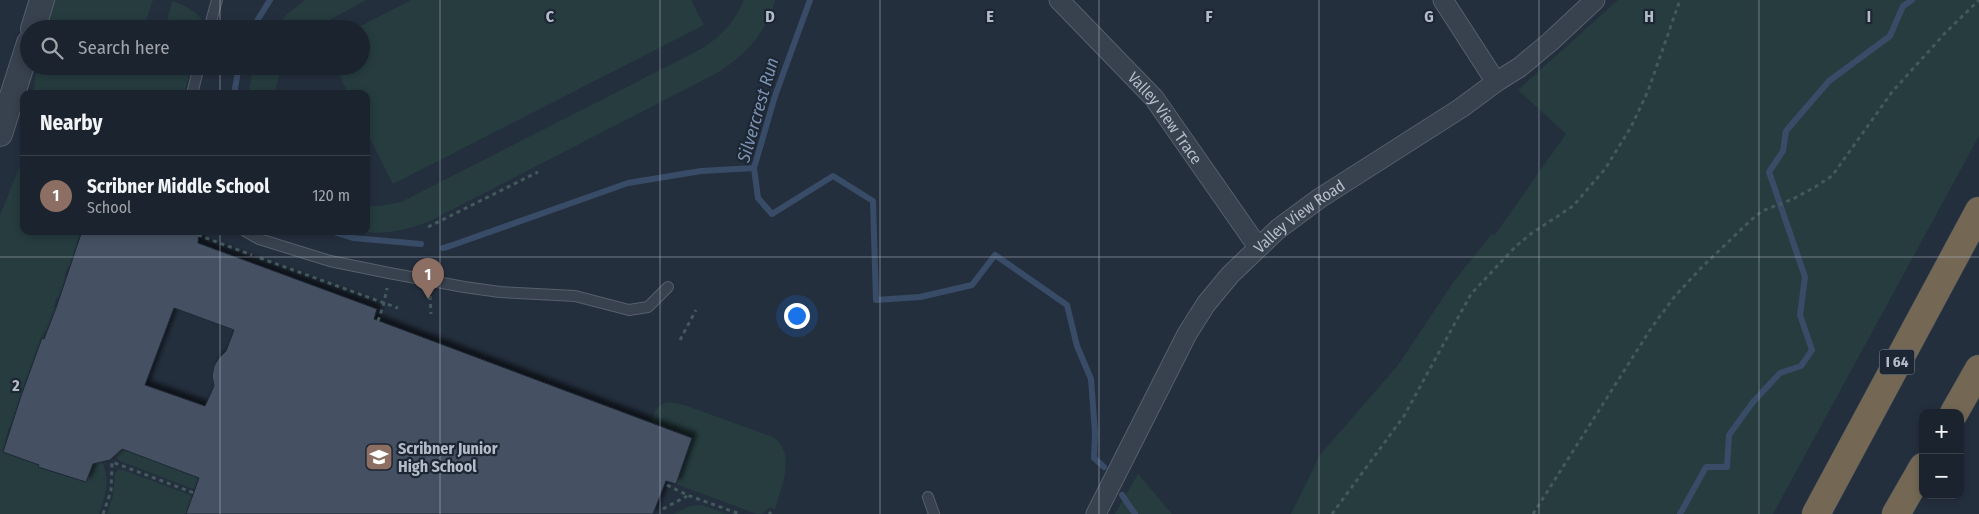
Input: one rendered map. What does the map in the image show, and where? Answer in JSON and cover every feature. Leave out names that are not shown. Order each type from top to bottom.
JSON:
[{"type":"highway","name":"I 64","points":[[1816,514],[1979,210]]},
{"type":"highway","points":[[1956,409],[1979,369]]},
{"type":"highway","points":[[1896,514],[1919,475]]},
{"type":"street","points":[[36,20],[42,0]]},
{"type":"street","name":"Valley View Trace","points":[[1059,0],[1154,98],[1258,247]]},
{"type":"street","points":[[1443,0],[1496,82]]},
{"type":"street","name":"Valley View Road","points":[[1096,514],[1187,334],[1212,297],[1230,275],[1258,247],[1320,198],[1461,108],[1520,67],[1595,0]]},
{"type":"street","points":[[0,134],[20,71]]},
{"type":"lane","points":[[211,20],[217,0]]},
{"type":"lane","points":[[193,90],[197,75]]},
{"type":"lane","points":[[252,235],[259,239],[330,261],[464,288],[575,296],[629,310],[648,307],[668,287]]},
{"type":"lane","points":[[928,497],[934,514]]},
{"type":"path","points":[[1332,514],[1404,416],[1472,294],[1516,246],[1573,206],[1605,169],[1631,126],[1648,91],[1680,0]]},
{"type":"path","points":[[1533,514],[1652,327],[1675,296],[1750,220],[1762,212],[1794,199],[1832,176],[1892,92],[1946,32],[1979,0]]},
{"type":"path","points":[[428,227],[538,172]]},
{"type":"path","points":[[198,235],[398,308]]},
{"type":"path","points":[[378,321],[384,303],[389,273]]},
{"type":"path","points":[[680,340],[696,310]]},
{"type":"path","points":[[103,514],[111,491],[112,462],[194,493]]},
{"type":"path","points":[[667,485],[687,495],[740,514]]},
{"type":"path","points":[[663,509],[687,495]]},
{"type":"green space","points":[[55,0],[153,0],[146,20],[49,20]]},
{"type":"green space","points":[[305,0],[366,0],[329,20],[282,20]]},
{"type":"green space","points":[[411,0],[691,0],[704,25],[393,184],[370,138],[370,90],[346,90],[339,75],[370,75],[370,21]]},
{"type":"green space","points":[[744,0],[775,0],[766,23],[753,42],[736,59],[717,73],[430,221],[392,232],[370,233],[370,206],[401,202],[703,48],[727,27]]},
{"type":"green space","points":[[1618,0],[1979,0],[1979,136],[1773,514],[1291,514],[1320,455],[1398,365],[1454,281],[1492,234],[1494,236],[1566,134],[1518,90]]},
{"type":"green space","points":[[172,1],[193,11],[202,20],[167,20]]},
{"type":"green space","points":[[36,75],[189,75],[185,90],[34,90]]},
{"type":"green space","points":[[252,75],[279,75],[275,90],[249,90]]},
{"type":"green space","points":[[20,166],[20,235],[80,235],[77,244],[79,246],[71,267],[69,266],[65,276],[67,277],[60,298],[57,297],[54,307],[56,308],[44,339],[42,338],[17,406],[19,407],[12,428],[9,428],[3,451],[39,465],[39,467],[86,482],[94,460],[102,462],[107,481],[99,514],[0,514],[0,215]]},
{"type":"green space","points":[[669,402],[684,405],[773,437],[780,444],[786,461],[783,481],[775,509],[770,507],[763,513],[757,514],[676,484],[692,438],[651,422],[659,406]]},
{"type":"green space","points":[[121,449],[209,482],[201,492],[120,461],[115,456]]},
{"type":"green space","points":[[120,469],[193,496],[186,514],[107,514],[113,496],[115,473]]},
{"type":"green space","points":[[1138,474],[1172,514],[1115,514]]},
{"type":"green space","points":[[701,505],[728,514],[673,514],[690,506]]},
{"type":"building","points":[[81,235],[199,235],[198,243],[377,309],[374,319],[692,438],[676,484],[666,481],[653,514],[186,514],[199,478],[122,449],[110,460],[93,464],[86,482],[38,467],[39,465],[3,452],[42,338],[44,339]],"holes":[[[174,308],[234,330],[226,351],[214,366],[212,376],[214,386],[205,406],[145,385]]]},
{"type":"waterway","points":[[258,20],[270,0]]},
{"type":"waterway","name":"Silvercrest Run","points":[[810,0],[775,96],[754,168],[758,198],[772,214],[833,176],[873,201],[876,300],[920,297],[972,285],[995,255],[1067,305],[1077,346],[1091,379],[1095,433],[1094,458],[1104,467]]},
{"type":"waterway","points":[[1680,514],[1706,467],[1727,467],[1729,435],[1753,402],[1780,373],[1801,366],[1812,350],[1800,315],[1805,277],[1769,172],[1783,151],[1786,131],[1829,81],[1890,36],[1903,6],[1912,0]]},
{"type":"waterway","points":[[235,90],[237,75]]},
{"type":"waterway","points":[[443,248],[628,183],[701,171],[754,168]]},
{"type":"waterway","points":[[343,235],[353,238],[421,244]]},
{"type":"waterway","name":"Silvercrest Run","points":[[1122,495],[1135,514]]},
{"type":"place","name":"Scribner Middle School","points":[[428,299]]},
{"type":"place","name":"Scribner Junior High School","points":[[379,457]]}]
